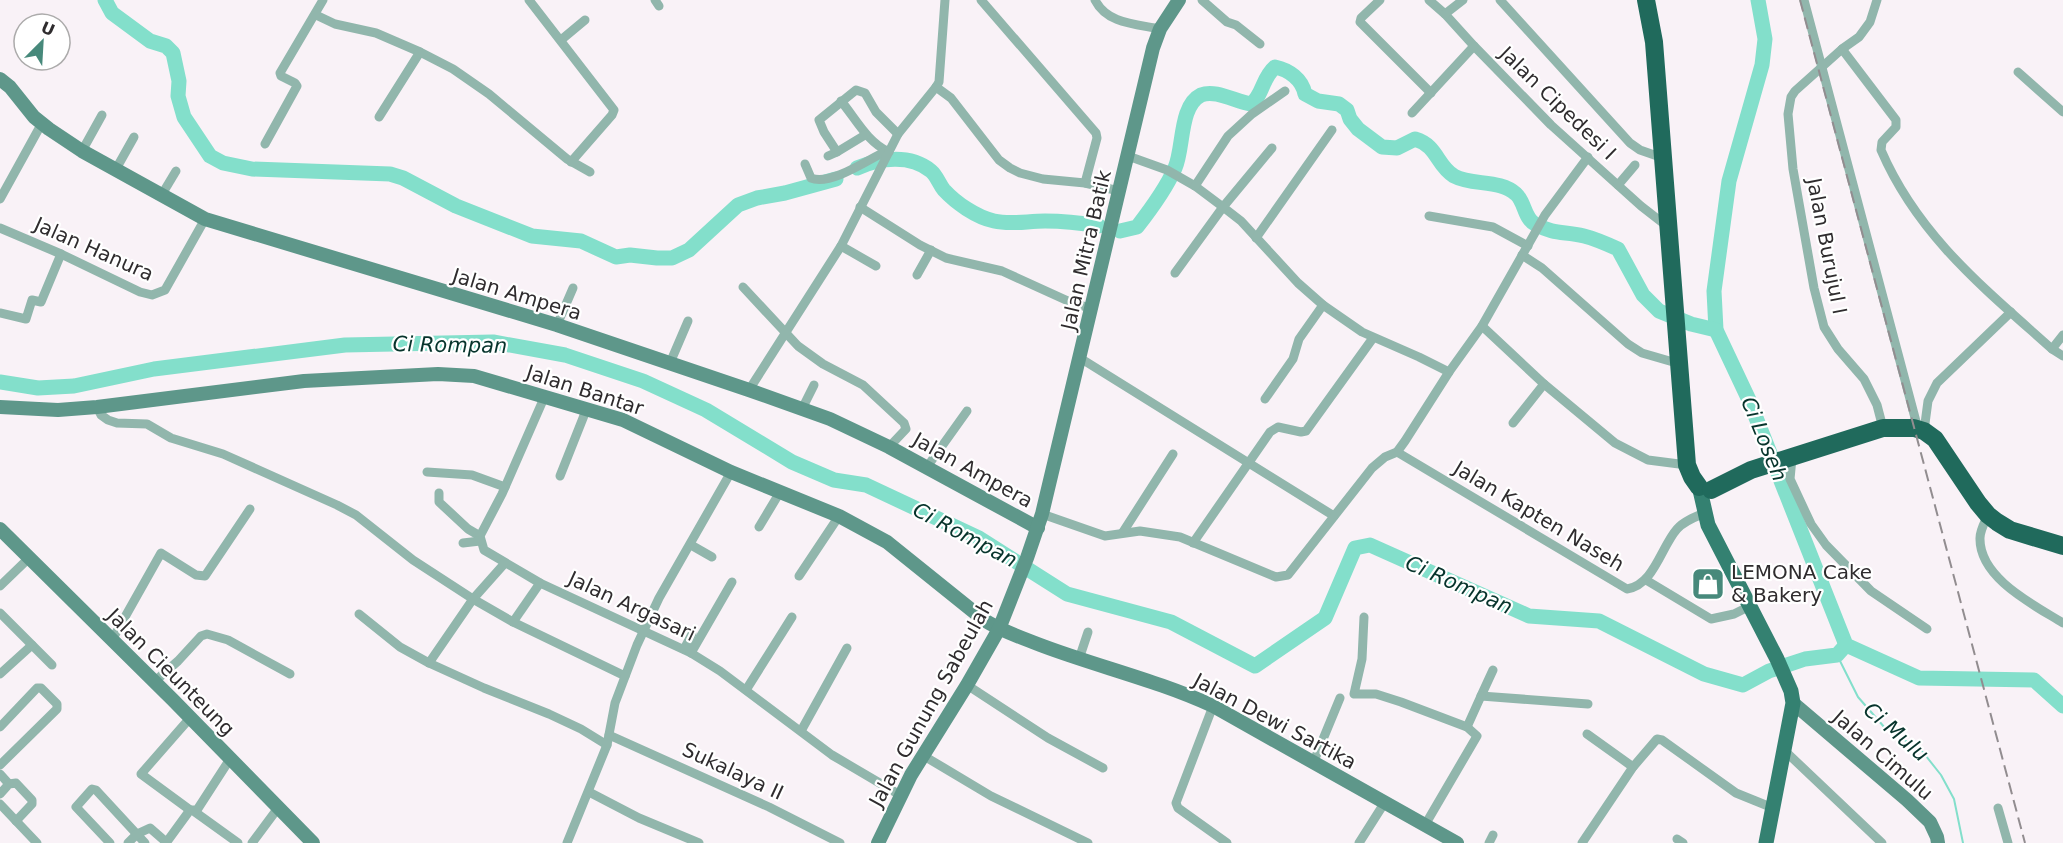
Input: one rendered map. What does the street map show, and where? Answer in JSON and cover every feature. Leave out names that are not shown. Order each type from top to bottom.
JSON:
[{"type":"highway","points":[[1646,0],[1653,35],[1687,465],[1705,485],[1883,428],[1905,427],[1921,430],[1938,442],[1988,515],[2010,530],[2063,546]]},
{"type":"main road","points":[[1705,485],[1707,519],[1777,659],[1794,703],[1766,843]]},
{"type":"street","points":[[266,144],[297,86],[280,73],[323,0]]},
{"type":"street","points":[[529,0],[614,110],[571,162]]},
{"type":"street","points":[[749,390],[841,246],[898,134],[939,82],[945,0]]},
{"type":"street","points":[[981,0],[1034,58],[1096,133],[1097,138],[1085,183]]},
{"type":"street","points":[[1095,0],[1101,11],[1113,19],[1160,29]]},
{"type":"street","name":"Jalan Mitra Batik","points":[[1042,514],[1153,48],[1160,29],[1179,0]]},
{"type":"street","points":[[1202,0],[1227,22],[1236,25],[1260,44]]},
{"type":"street","points":[[1380,0],[1361,18],[1360,22],[1431,93]]},
{"type":"street","name":"Jalan Cipedesi I","points":[[1429,0],[1446,14],[1551,125],[1641,206],[1668,227]]},
{"type":"street","points":[[1446,14],[1462,0]]},
{"type":"street","points":[[1500,0],[1630,143],[1640,150],[1663,158]]},
{"type":"street","points":[[1804,0],[1921,430]]},
{"type":"street","name":"Jalan Burujul I","points":[[1877,0],[1870,22],[1859,37],[1842,48],[1795,91],[1791,97],[1788,114],[1793,169],[1814,288],[1824,327],[1838,349],[1872,392],[1883,428]]},
{"type":"street","points":[[316,15],[335,24],[376,33],[453,69],[489,94],[571,162],[590,172]]},
{"type":"street","points":[[561,40],[585,20]]},
{"type":"street","points":[[1412,113],[1474,46]]},
{"type":"street","points":[[1842,48],[1896,120],[1896,127],[1882,142],[1881,150],[1923,223],[1957,262],[2052,349],[2063,356]]},
{"type":"street","points":[[379,117],[420,52]]},
{"type":"street","points":[[2019,72],[2063,112]]},
{"type":"street","name":"Jalan Ampera","points":[[0,79],[42,123],[82,151],[205,219],[557,325],[830,419],[890,447],[1038,528]]},
{"type":"street","points":[[936,87],[951,98],[999,160],[1010,168],[1043,179],[1085,183],[1119,191]]},
{"type":"street","points":[[866,135],[832,154],[819,122],[826,112],[856,90],[865,93],[876,112],[898,134]]},
{"type":"street","points":[[1195,186],[1233,130],[1285,92]]},
{"type":"street","points":[[841,102],[886,157]]},
{"type":"street","points":[[82,151],[102,115]]},
{"type":"street","points":[[0,199],[42,123]]},
{"type":"street","points":[[1256,238],[1332,130]]},
{"type":"street","points":[[116,169],[134,137]]},
{"type":"street","points":[[1175,273],[1223,207],[1272,148]]},
{"type":"street","points":[[1128,156],[1167,170],[1195,186],[1223,207],[1241,221],[1298,282],[1323,305],[1373,338],[1449,372]]},
{"type":"street","points":[[805,164],[811,178],[816,180],[840,175],[886,157]]},
{"type":"street","points":[[1042,514],[1105,536],[1145,531],[1175,536],[1276,577],[1282,578],[1292,572],[1372,468],[1385,457],[1397,452],[1482,326],[1545,215],[1588,157]]},
{"type":"street","points":[[1618,185],[1635,165]]},
{"type":"street","points":[[161,195],[176,171]]},
{"type":"street","points":[[860,207],[946,258],[1002,271],[1068,301],[1092,309]]},
{"type":"street","points":[[1429,216],[1497,228],[1528,246]]},
{"type":"street","name":"Jalan Hanura","points":[[0,228],[152,296],[165,290],[205,219]]},
{"type":"street","points":[[841,246],[876,266]]},
{"type":"street","points":[[917,275],[931,250]]},
{"type":"street","points":[[0,313],[26,319],[32,300],[41,302],[61,254]]},
{"type":"street","points":[[1522,255],[1542,268],[1628,344],[1642,353],[1680,364]]},
{"type":"street","points":[[743,287],[798,346],[823,364],[863,385],[904,423],[906,429],[890,447]]},
{"type":"street","points":[[557,325],[573,288]]},
{"type":"street","points":[[1265,399],[1293,359],[1299,339],[1323,305]]},
{"type":"street","points":[[1921,430],[1928,401],[1937,383],[2011,312]]},
{"type":"street","points":[[670,363],[688,321]]},
{"type":"street","points":[[1482,326],[1600,432],[1629,451],[1654,461],[1687,465]]},
{"type":"street","points":[[2052,349],[2063,335]]},
{"type":"street","points":[[1193,543],[1273,428],[1306,431],[1373,338]]},
{"type":"street","points":[[1080,358],[1334,516]]},
{"type":"street","name":"Jalan Bantar","points":[[0,407],[58,410],[304,381],[438,374],[474,376],[623,420],[731,472],[838,516],[886,542],[999,629]]},
{"type":"street","points":[[1513,423],[1544,384]]},
{"type":"street","points":[[802,410],[814,385]]},
{"type":"street","points":[[463,543],[480,539],[544,398]]},
{"type":"street","points":[[97,407],[101,416],[108,420],[117,423],[147,424],[171,438],[224,453],[337,505],[356,515],[413,560],[473,600],[625,676]]},
{"type":"street","points":[[560,476],[587,408]]},
{"type":"street","points":[[927,467],[968,411]]},
{"type":"street","name":"Jalan Kapten Naseh","points":[[1397,452],[1625,588],[1634,588],[1646,579],[1675,531],[1686,521],[1707,519]]},
{"type":"street","points":[[1123,532],[1173,454]]},
{"type":"street","points":[[1790,459],[1790,479],[1811,524],[1826,545],[1871,591],[1928,629]]},
{"type":"street","points":[[427,472],[472,475],[505,487]]},
{"type":"street","points":[[567,843],[607,745],[615,703],[637,645],[653,610],[731,472]]},
{"type":"street","points":[[759,527],[780,492]]},
{"type":"street","name":"Jalan Argasari","points":[[439,493],[439,502],[480,539],[484,550],[540,583],[687,651],[720,671],[832,755],[900,795]]},
{"type":"street","points":[[112,640],[161,553],[196,575],[205,576],[250,509]]},
{"type":"street","name":"Jalan Gunung Sabeulah","points":[[878,843],[900,795],[999,629],[1042,514]]},
{"type":"street","points":[[1988,515],[1980,539],[1984,554],[1995,574],[2012,590],[2063,623]]},
{"type":"street","points":[[799,576],[838,516]]},
{"type":"street","name":"Jalan Cieunteung","points":[[0,530],[313,843]]},
{"type":"street","points":[[691,545],[712,557]]},
{"type":"street","points":[[0,586],[29,558]]},
{"type":"street","points":[[429,663],[473,600],[505,563]]},
{"type":"street","points":[[1646,579],[1711,619],[1734,614],[1750,606]]},
{"type":"street","points":[[687,651],[732,582]]},
{"type":"street","points":[[513,622],[540,583]]},
{"type":"street","points":[[0,613],[52,665]]},
{"type":"street","points":[[358,614],[400,646],[429,663],[484,688],[542,710],[607,745]]},
{"type":"street","points":[[1364,617],[1362,659],[1354,694],[1382,696],[1467,727],[1476,737],[1425,825]]},
{"type":"street","points":[[746,690],[792,618]]},
{"type":"street","name":"Jalan Dewi Sartika","points":[[999,629],[1079,659],[1185,693],[1213,706],[1457,843]]},
{"type":"street","points":[[1079,659],[1088,632]]},
{"type":"street","points":[[154,682],[201,636],[207,634],[228,640],[290,674]]},
{"type":"street","points":[[687,651],[692,634]]},
{"type":"street","points":[[0,674],[32,645]]},
{"type":"street","points":[[801,731],[847,648]]},
{"type":"street","points":[[1467,727],[1493,670]]},
{"type":"street","points":[[967,685],[1048,738],[1103,768]]},
{"type":"street","points":[[0,727],[37,688],[41,688],[57,704],[57,709],[0,765]]},
{"type":"street","points":[[1481,696],[1588,704]]},
{"type":"street","points":[[1314,761],[1340,698]]},
{"type":"street","name":"Jalan Cimulu","points":[[1794,703],[1930,822],[1938,843]]},
{"type":"street","points":[[1213,706],[1176,802],[1178,808],[1227,843]]},
{"type":"street","points":[[190,718],[141,774],[238,843]]},
{"type":"street","points":[[1587,734],[1633,767]]},
{"type":"street","name":"Sukalaya II","points":[[609,735],[769,807],[840,843]]},
{"type":"street","points":[[1582,843],[1633,767],[1654,742],[1662,740],[1736,793],[1773,808]]},
{"type":"street","points":[[1785,751],[1882,843]]},
{"type":"street","points":[[924,756],[991,796],[1088,843]]},
{"type":"street","points":[[128,843],[137,834],[150,828],[166,842],[230,759]]},
{"type":"street","points":[[0,774],[9,784],[19,784],[33,801],[16,820]]},
{"type":"street","points":[[0,794],[9,784]]},
{"type":"street","points":[[110,843],[76,807],[93,789],[145,843]]},
{"type":"street","points":[[589,792],[639,818],[699,843]]},
{"type":"street","points":[[1359,843],[1385,802]]},
{"type":"street","points":[[0,804],[37,843]]},
{"type":"street","points":[[252,843],[278,808]]},
{"type":"street","points":[[1998,808],[2007,835],[2007,843]]},
{"type":"waterway","points":[[105,0],[112,13],[150,41],[166,46],[173,53],[179,81],[178,96],[184,117],[210,156],[223,163],[252,169],[390,174],[403,178],[456,206],[532,236],[581,241],[616,257],[630,255],[672,258],[689,250],[738,205],[757,198],[836,179]]},
{"type":"waterway","name":"Ci Loseh","points":[[1758,0],[1765,39],[1762,65],[1729,181],[1714,291],[1716,330],[1749,400],[1846,645],[1919,678],[2034,680],[2063,706]]},
{"type":"waterway","points":[[1120,231],[1137,227],[1167,184],[1178,160],[1185,118],[1194,100],[1201,95],[1213,94],[1251,104],[1258,96],[1267,76],[1275,67],[1294,76],[1301,84],[1305,94],[1318,101],[1339,104],[1347,110],[1350,119],[1358,129],[1382,147],[1397,148],[1415,139],[1423,142],[1454,176],[1469,181],[1502,186],[1516,194],[1529,218],[1535,224],[1554,231],[1588,237],[1618,249],[1643,295],[1659,311],[1691,324],[1716,330]]},
{"type":"waterway","points":[[857,168],[885,160],[914,162],[931,171],[954,200],[973,213],[994,221],[1013,223],[1058,221],[1099,226]]},
{"type":"waterway","name":"Ci Rompan","points":[[0,382],[38,388],[74,386],[154,369],[345,345],[493,342],[565,355],[643,381],[706,410],[792,462],[834,480],[866,485],[979,538],[1067,594],[1171,622],[1255,666],[1325,618],[1355,548],[1370,545],[1529,616],[1599,621],[1704,674],[1743,685],[1769,671],[1805,659],[1837,655],[1846,645]]},
{"type":"waterway","name":"Ci Mulu","points":[[1837,655],[1858,697],[1885,728],[1922,751],[1941,775],[1954,799],[1963,843]]},
{"type":"railway","points":[[1800,0],[2025,843]]},
{"type":"place","name":"LEMONA Cake & Bakery","points":[[1708,584]]}]
